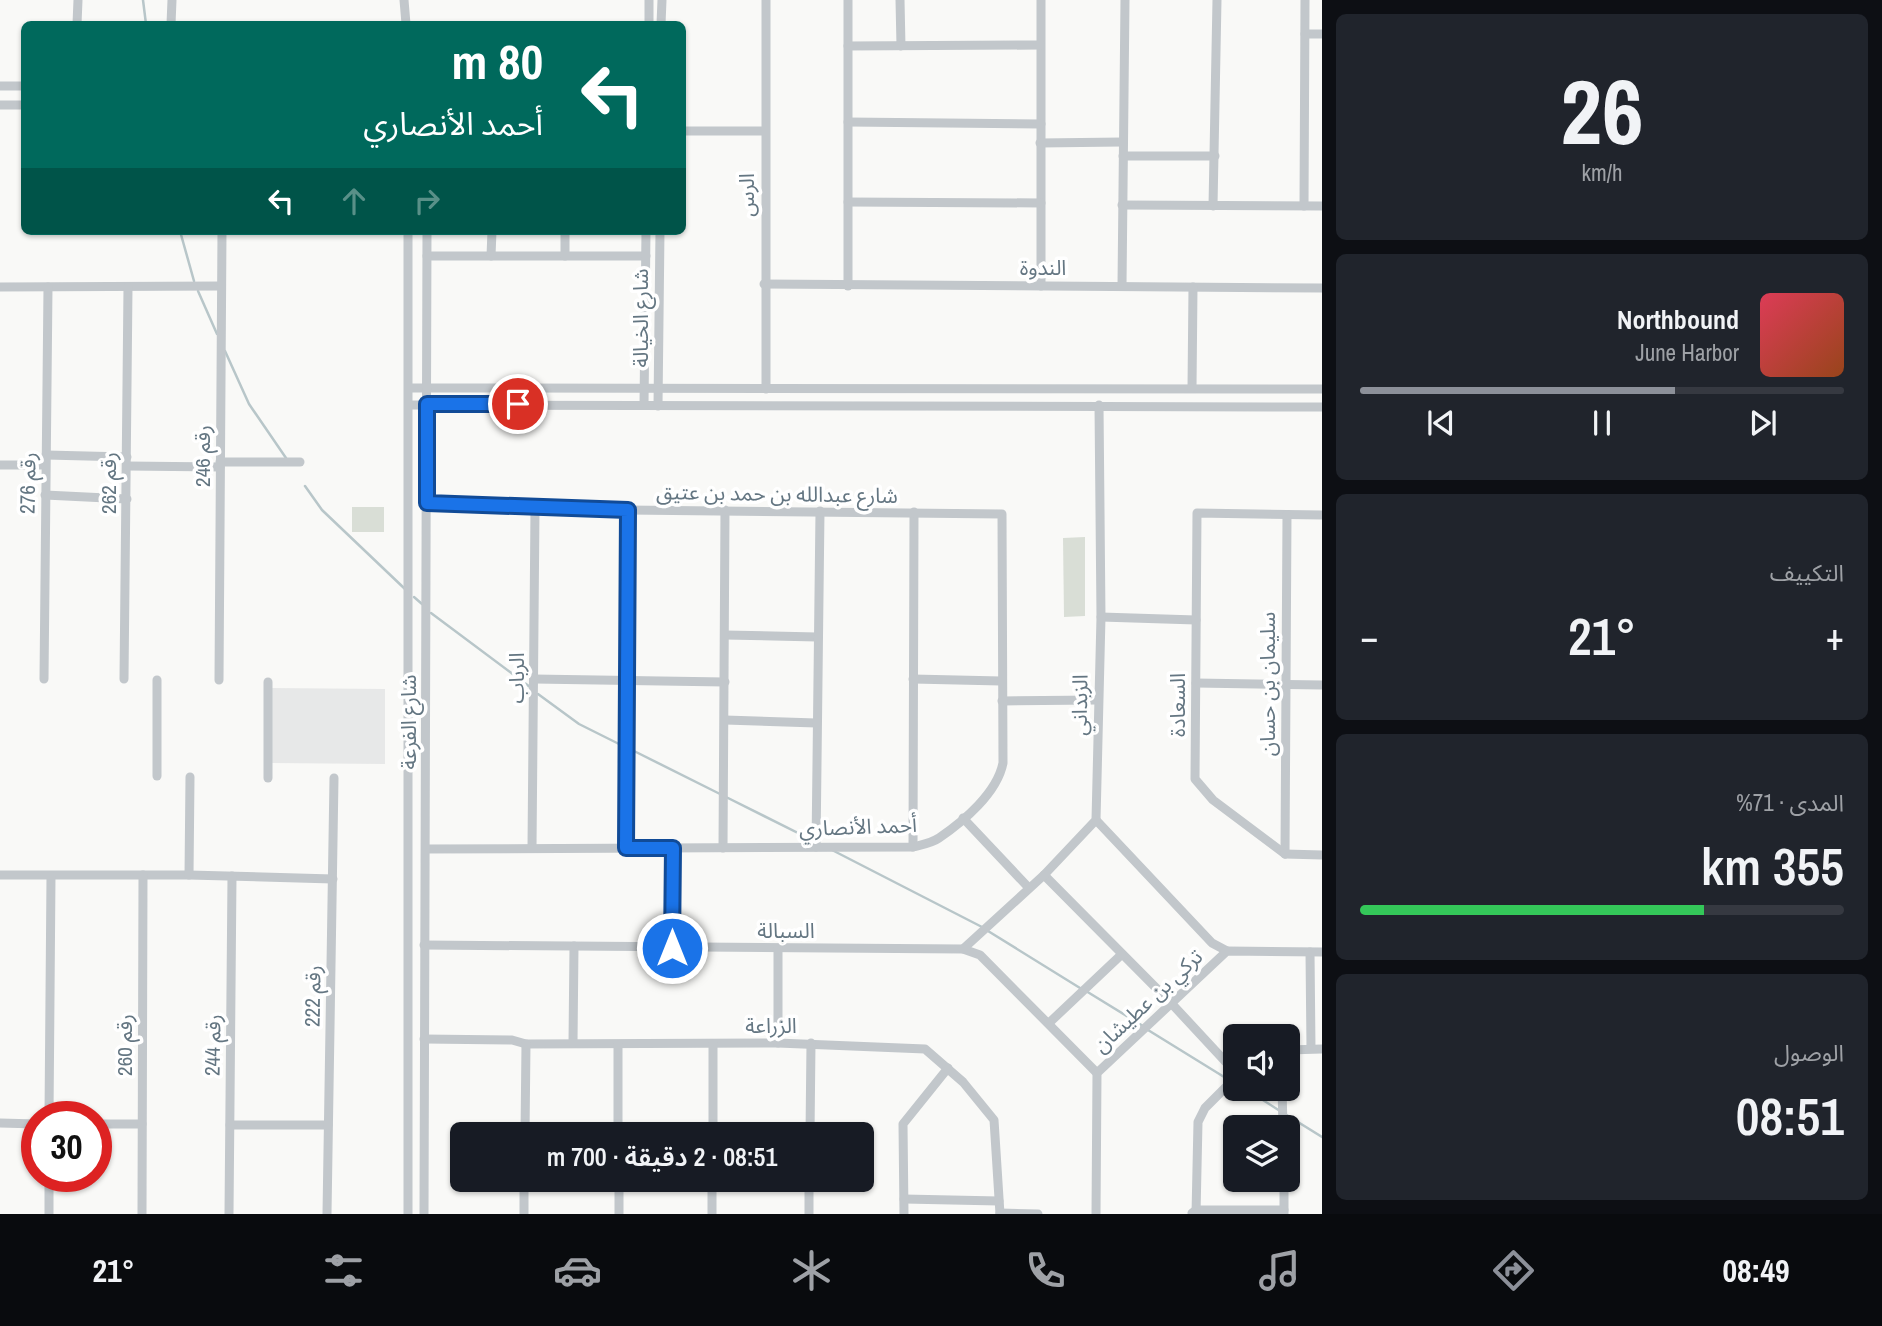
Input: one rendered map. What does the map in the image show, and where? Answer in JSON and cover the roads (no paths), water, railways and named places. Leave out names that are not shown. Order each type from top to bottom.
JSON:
[{"type":"street","points":[[78,0],[78,21]]},
{"type":"street","points":[[171,21],[172,0]]},
{"type":"street","points":[[404,0],[406,21]]},
{"type":"street","points":[[649,0],[649,21]]},
{"type":"street","points":[[661,21],[662,0]]},
{"type":"street","name":"الرس","points":[[765,390],[766,0]]},
{"type":"street","points":[[848,0],[848,286]]},
{"type":"street","points":[[900,0],[901,46]]},
{"type":"street","points":[[1041,0],[1041,286]]},
{"type":"street","points":[[1122,286],[1125,0]]},
{"type":"street","points":[[1213,206],[1217,0]]},
{"type":"street","points":[[1304,206],[1305,0]]},
{"type":"street","points":[[1305,34],[1322,34]]},
{"type":"street","points":[[848,46],[1041,45]]},
{"type":"street","points":[[0,86],[21,86]]},
{"type":"street","points":[[0,105],[21,105]]},
{"type":"street","points":[[848,122],[1041,124]]},
{"type":"street","points":[[686,131],[765,131]]},
{"type":"street","points":[[1040,143],[1122,142]]},
{"type":"street","points":[[1123,156],[1215,156]]},
{"type":"street","points":[[848,202],[1041,203]]},
{"type":"street","points":[[1122,205],[1322,206]]},
{"type":"street","name":"رقم 246","points":[[219,680],[222,235]]},
{"type":"street","name":"شارع الفرعة","points":[[408,235],[408,1214]]},
{"type":"street","name":"شارع الفرعة","points":[[424,1214],[426,235]]},
{"type":"street","points":[[491,256],[492,235]]},
{"type":"street","points":[[565,235],[565,256]]},
{"type":"street","name":"شارع الخيالة","points":[[644,405],[646,235]]},
{"type":"street","name":"شارع الخيالة","points":[[658,405],[660,235]]},
{"type":"street","points":[[426,256],[646,256]]},
{"type":"street","name":"الندوة","points":[[764,284],[1322,288]]},
{"type":"street","points":[[0,287],[221,286]]},
{"type":"street","name":"رقم 276","points":[[44,679],[48,287]]},
{"type":"street","name":"رقم 262","points":[[124,679],[128,287]]},
{"type":"street","points":[[1192,388],[1193,287]]},
{"type":"street","points":[[644,361],[651,370],[659,366]]},
{"type":"street","points":[[454,387],[440,390],[438,394],[439,399],[456,404]]},
{"type":"street","points":[[410,388],[1322,389]]},
{"type":"street","points":[[410,405],[1322,407]]},
{"type":"street","name":"الزبداني","points":[[1096,820],[1096,700],[1101,617],[1099,405]]},
{"type":"street","points":[[0,465],[45,460],[220,464],[300,462]]},
{"type":"street","points":[[45,495],[127,499]]},
{"type":"street","name":"شارع عبدالله بن حمد بن عتيق","points":[[427,503],[520,505],[535,509],[1002,514]]},
{"type":"street","name":"الرباب","points":[[532,848],[535,509]]},
{"type":"street","points":[[626,848],[628,510]]},
{"type":"street","points":[[723,848],[725,510]]},
{"type":"street","points":[[816,847],[820,511]]},
{"type":"street","points":[[913,847],[914,512]]},
{"type":"street","name":"السعادة","points":[[1285,854],[1213,800],[1195,779],[1197,513],[1287,515]]},
{"type":"street","name":"أحمد الأنصاري","points":[[426,849],[913,847],[937,840],[963,818],[1000,778],[1003,763],[1002,514]]},
{"type":"street","points":[[1287,515],[1322,515]]},
{"type":"street","name":"سليمان بن حسان","points":[[1285,854],[1287,515]]},
{"type":"street","points":[[1101,617],[1196,620]]},
{"type":"street","points":[[725,635],[817,638]]},
{"type":"street","points":[[534,679],[725,682]]},
{"type":"street","points":[[913,679],[1001,681]]},
{"type":"street","points":[[157,680],[157,776]]},
{"type":"street","points":[[268,682],[268,778]]},
{"type":"street","points":[[1196,683],[1322,685]]},
{"type":"street","points":[[1002,701],[1096,700]]},
{"type":"street","points":[[725,719],[816,723]]},
{"type":"street","points":[[189,875],[190,777]]},
{"type":"street","name":"رقم 222","points":[[327,1214],[334,778]]},
{"type":"street","points":[[963,818],[1029,888]]},
{"type":"street","points":[[963,949],[1044,874],[1096,820],[1212,943],[1227,951]]},
{"type":"street","points":[[672,948],[673,848]]},
{"type":"street","points":[[1285,854],[1322,855]]},
{"type":"street","points":[[1044,874],[1172,1004],[1223,1061]]},
{"type":"street","points":[[0,875],[189,875],[333,879]]},
{"type":"street","name":"رقم 260","points":[[142,1214],[143,875]]},
{"type":"street","points":[[49,1101],[51,876]]},
{"type":"street","name":"رقم 244","points":[[229,1214],[232,876]]},
{"type":"street","name":"السبالة","points":[[424,945],[963,949]]},
{"type":"street","points":[[573,1043],[574,946]]},
{"type":"street","points":[[778,949],[778,1043]]},
{"type":"street","points":[[963,949],[980,954],[1097,1073]]},
{"type":"street","name":"تركي بن عطيشان","points":[[1096,1214],[1097,1073],[1227,951],[1322,952]]},
{"type":"street","points":[[1310,953],[1311,1048]]},
{"type":"street","points":[[1049,1023],[1121,955]]},
{"type":"street","name":"الزراعة","points":[[424,1039],[512,1040],[526,1044],[778,1043],[926,1049],[948,1068],[994,1120],[1000,1214]]},
{"type":"street","points":[[525,1122],[526,1044]]},
{"type":"street","points":[[713,1044],[713,1122]]},
{"type":"street","points":[[810,1122],[811,1044]]},
{"type":"street","points":[[618,1045],[618,1122]]},
{"type":"street","points":[[1300,1049],[1322,1049]]},
{"type":"street","points":[[904,1214],[903,1124],[948,1068]]},
{"type":"street","points":[[1223,1089],[1205,1108],[1198,1122],[1194,1213],[1284,1212],[1284,1192]]},
{"type":"street","points":[[0,1123],[21,1124]]},
{"type":"street","points":[[112,1124],[142,1124]]},
{"type":"street","points":[[230,1125],[328,1125]]},
{"type":"street","points":[[49,1192],[49,1214]]},
{"type":"street","points":[[524,1192],[524,1214]]},
{"type":"street","points":[[618,1192],[619,1214]]},
{"type":"street","points":[[712,1192],[712,1214]]},
{"type":"street","points":[[809,1192],[809,1214]]},
{"type":"street","points":[[904,1199],[999,1201]]},
{"type":"street","points":[[1000,1214],[1038,1214]]},
{"type":"waterway","points":[[143,0],[146,21]]},
{"type":"waterway","points":[[181,235],[194,281]]},
{"type":"waterway","points":[[198,291],[217,334]]},
{"type":"waterway","points":[[225,351],[249,404],[286,458]]},
{"type":"waterway","points":[[305,486],[322,510],[405,589]]},
{"type":"waterway","points":[[414,597],[422,604]]},
{"type":"waterway","points":[[431,613],[530,687]]},
{"type":"waterway","points":[[538,694],[579,724],[623,746]]},
{"type":"waterway","points":[[632,750],[720,794]]},
{"type":"waterway","points":[[726,797],[814,841]]},
{"type":"waterway","points":[[832,850],[982,927]]},
{"type":"waterway","points":[[988,931],[1080,988]]},
{"type":"waterway","points":[[1086,991],[1143,1026]]},
{"type":"waterway","points":[[1148,1030],[1223,1076]]},
{"type":"waterway","points":[[1264,1101],[1280,1111]]},
{"type":"waterway","points":[[1285,1114],[1322,1137]]}]
